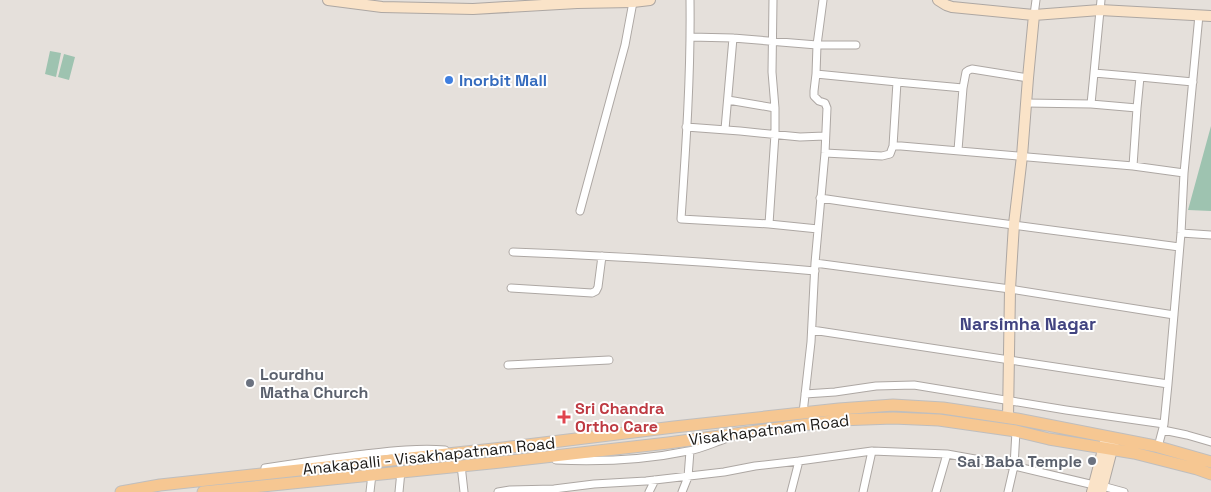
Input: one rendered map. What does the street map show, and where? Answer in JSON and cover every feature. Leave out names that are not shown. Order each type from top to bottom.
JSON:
[{"type":"main road","points":[[328,0],[382,7],[474,10],[578,2],[633,2],[650,0]]},
{"type":"main road","points":[[938,0],[952,7],[1034,15],[1101,5],[1211,16]]},
{"type":"main road","points":[[1008,418],[1010,289],[1014,224],[1034,15]]},
{"type":"main road","name":"Anakapalli - Visakhapatnam Road","points":[[121,492],[160,485],[469,452],[803,413],[893,406],[943,408],[1008,418],[1158,447],[1211,462]]},
{"type":"main road","name":"Visakhapatnam Road","points":[[210,492],[279,488],[372,474],[461,466],[839,420],[894,418],[939,420],[1016,432],[1134,454],[1211,474]]},
{"type":"main road","points":[[1097,489],[1111,437]]},
{"type":"street","points":[[690,0],[690,37],[681,219],[818,229]]},
{"type":"street","points":[[769,224],[775,134],[772,72],[773,0]]},
{"type":"street","points":[[803,413],[812,330],[820,198],[825,153],[827,108],[825,103],[819,101],[814,96],[823,0]]},
{"type":"street","points":[[1034,15],[1036,0]]},
{"type":"street","points":[[580,212],[624,45],[633,2]]},
{"type":"street","points":[[1091,104],[1101,5]]},
{"type":"street","points":[[1158,447],[1163,427],[1168,384],[1181,233],[1184,173],[1199,15]]},
{"type":"street","points":[[690,37],[733,38],[818,45],[856,45]]},
{"type":"street","points":[[725,130],[733,38]]},
{"type":"street","points":[[958,150],[966,72],[972,69],[1028,78]]},
{"type":"street","points":[[1094,73],[1193,82]]},
{"type":"street","points":[[816,74],[963,88]]},
{"type":"street","points":[[1133,166],[1140,77]]},
{"type":"street","points":[[825,153],[882,156],[890,154],[893,146],[897,82]]},
{"type":"street","points":[[728,100],[775,108]]},
{"type":"street","points":[[1026,103],[1091,104],[1137,108]]},
{"type":"street","points":[[686,127],[800,137],[825,136]]},
{"type":"street","points":[[893,146],[1133,166],[1184,173]]},
{"type":"street","points":[[820,198],[1179,248]]},
{"type":"street","points":[[1181,233],[1211,235]]},
{"type":"street","points":[[513,252],[815,267],[1010,289],[1174,316]]},
{"type":"street","points":[[511,288],[592,293],[598,287],[602,256]]},
{"type":"street","points":[[812,330],[1168,384]]},
{"type":"street","points":[[508,365],[609,360]]},
{"type":"street","points":[[805,394],[876,386],[914,385],[1163,427],[1211,442]]},
{"type":"street","points":[[1008,492],[1014,466],[1016,432]]},
{"type":"street","points":[[528,458],[605,462],[690,451],[743,433]]},
{"type":"street","points":[[682,492],[688,477],[690,451]]},
{"type":"street","points":[[498,492],[567,490],[688,477],[872,451],[947,454],[1014,466],[1097,489],[1124,492]]},
{"type":"street","points":[[863,492],[872,451]]},
{"type":"street","points":[[936,492],[947,454]]},
{"type":"street","points":[[791,492],[799,462]]},
{"type":"street","points":[[461,466],[464,492]]},
{"type":"street","points":[[399,492],[401,471]]},
{"type":"street","points":[[370,492],[372,474]]},
{"type":"street","points":[[649,492],[655,480]]},
{"type":"green space","points":[[50,51],[61,53],[56,77],[45,74]]},
{"type":"green space","points":[[64,54],[75,57],[69,80],[58,77]]},
{"type":"green space","points":[[1211,126],[1211,211],[1188,210]]},
{"type":"place","name":"Inorbit Mall","points":[[449,80]]},
{"type":"place","name":"Lourdhu Matha Church","points":[[250,383]]},
{"type":"place","name":"Sri Chandra Ortho Care","points":[[564,417]]},
{"type":"place","name":"Sai Baba Temple","points":[[1092,461]]},
{"type":"district","name":"Narsimha Nagar","points":[[1028,323]]}]
